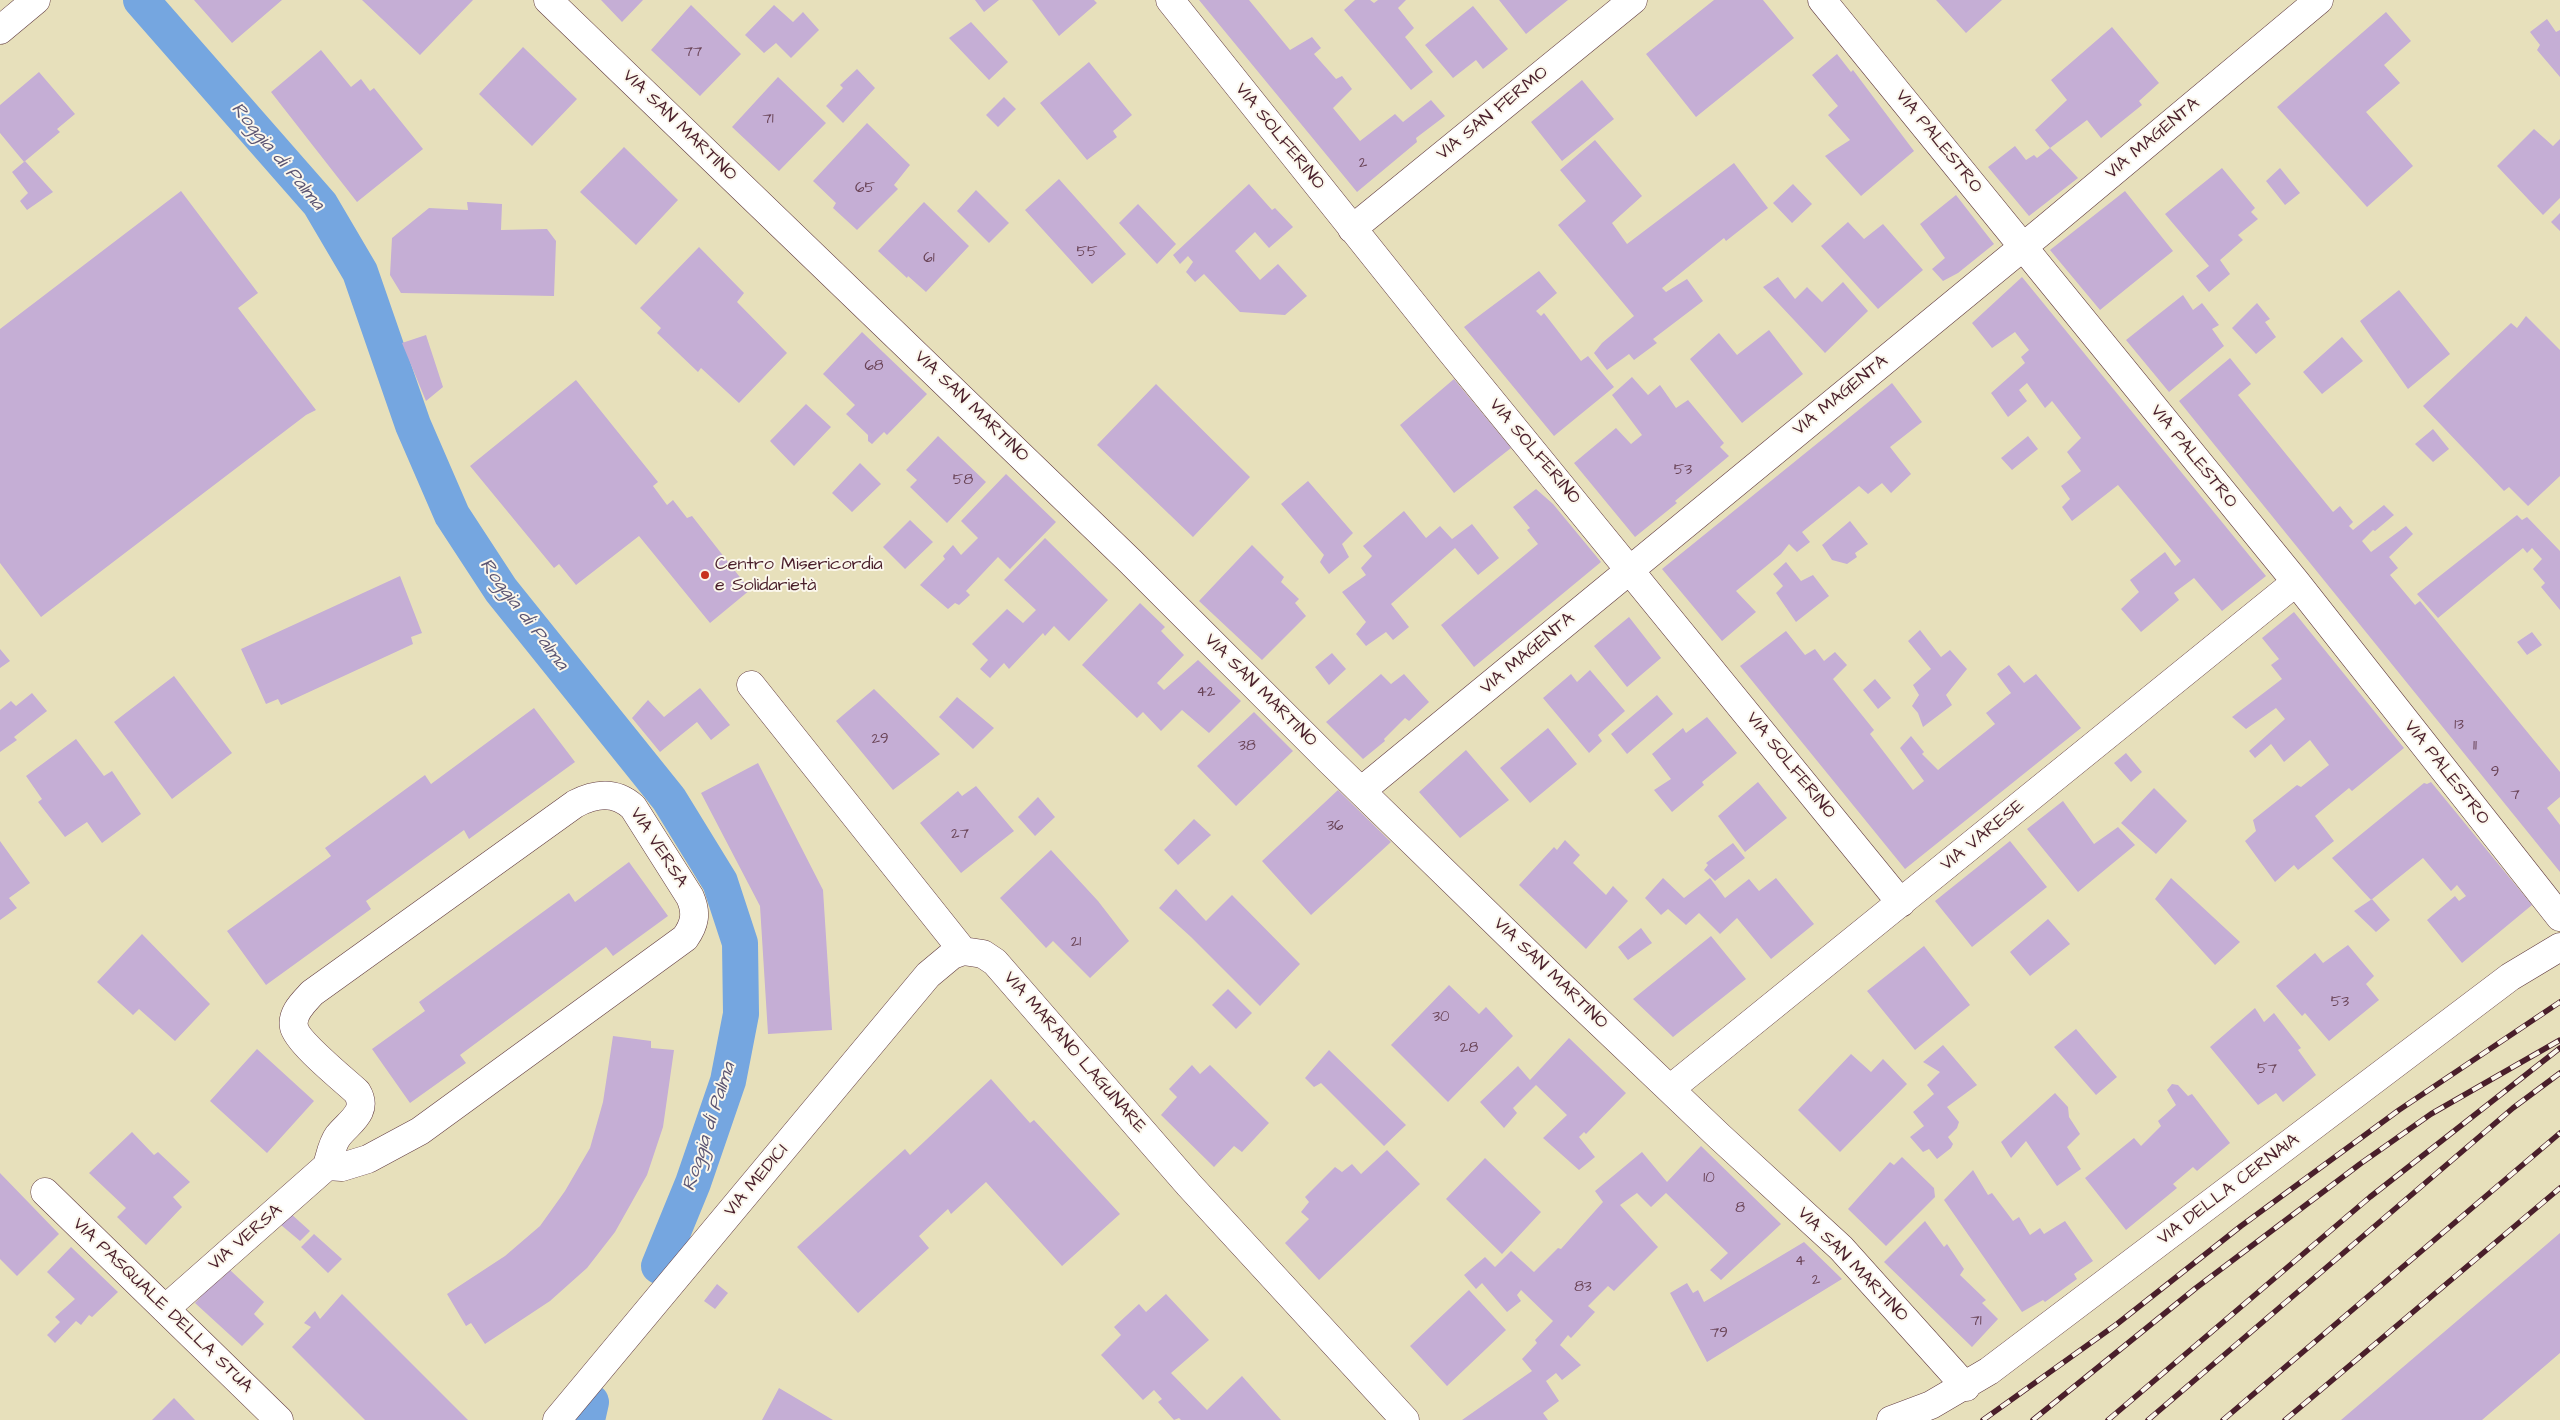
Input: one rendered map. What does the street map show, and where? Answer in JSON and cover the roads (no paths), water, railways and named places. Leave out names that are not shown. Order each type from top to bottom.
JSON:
[{"type":"street","points":[[0,30],[36,0]]},
{"type":"street","name":"VIA SAN MARTINO","points":[[548,0],[1130,561],[1361,791],[1670,1089],[1841,1248],[1966,1387]]},
{"type":"street","name":"VIA SOLFERINO","points":[[1170,0],[1352,229],[1901,903]]},
{"type":"street","name":"VIA SAN FERMO","points":[[1352,229],[1633,0]]},
{"type":"street","name":"VIA PALESTRO","points":[[1822,0],[2296,582],[2560,917]]},
{"type":"street","name":"VIA MAGENTA","points":[[1361,791],[2023,247],[2319,0]]},
{"type":"street","name":"VIA VARESE","points":[[1670,1089],[2296,582]]},
{"type":"street","points":[[751,685],[963,951]]},
{"type":"street","name":"VIA VERSA","points":[[165,1309],[327,1166],[337,1137],[358,1115],[361,1101],[357,1092],[301,1039],[294,1026],[296,1014],[301,1004],[312,993],[575,804],[597,795],[610,794],[623,798],[633,807],[695,908],[694,920],[685,938],[420,1131],[368,1159],[342,1167],[327,1166]]},
{"type":"street","name":"VIA DELLA CERNAIA","points":[[1891,1420],[1931,1405],[1966,1387],[2510,977],[2560,947]]},
{"type":"street","name":"VIA MEDICI","points":[[557,1420],[928,975],[952,955],[963,951]]},
{"type":"street","name":"VIA MARANO LAGUNARE","points":[[963,951],[983,954],[995,962],[1189,1185],[1405,1420]]},
{"type":"street","name":"VIA PASQUALE DELLA STUA","points":[[45,1192],[280,1420]]},
{"type":"waterway","name":"Roggia di Palma","points":[[141,0],[320,204],[360,272],[413,425],[452,515],[501,590],[669,799],[720,882],[740,943],[741,1014],[728,1081],[693,1183],[659,1266]]},
{"type":"waterway","name":"Roggia di Palma","points":[[587,1420],[591,1402]]},
{"type":"railway","points":[[1983,1420],[2117,1324],[2241,1226],[2399,1110],[2560,1002]]},
{"type":"railway","points":[[2033,1420],[2196,1288],[2360,1164],[2431,1114],[2560,1040]]},
{"type":"railway","points":[[2108,1420],[2370,1197],[2560,1048]]},
{"type":"railway","points":[[2148,1420],[2513,1108],[2560,1073]]},
{"type":"railway","points":[[2223,1420],[2560,1133]]},
{"type":"railway","points":[[2285,1420],[2560,1188]]},
{"type":"place","name":"Centro Misericordia e Solidarietà","points":[[705,575]]}]
